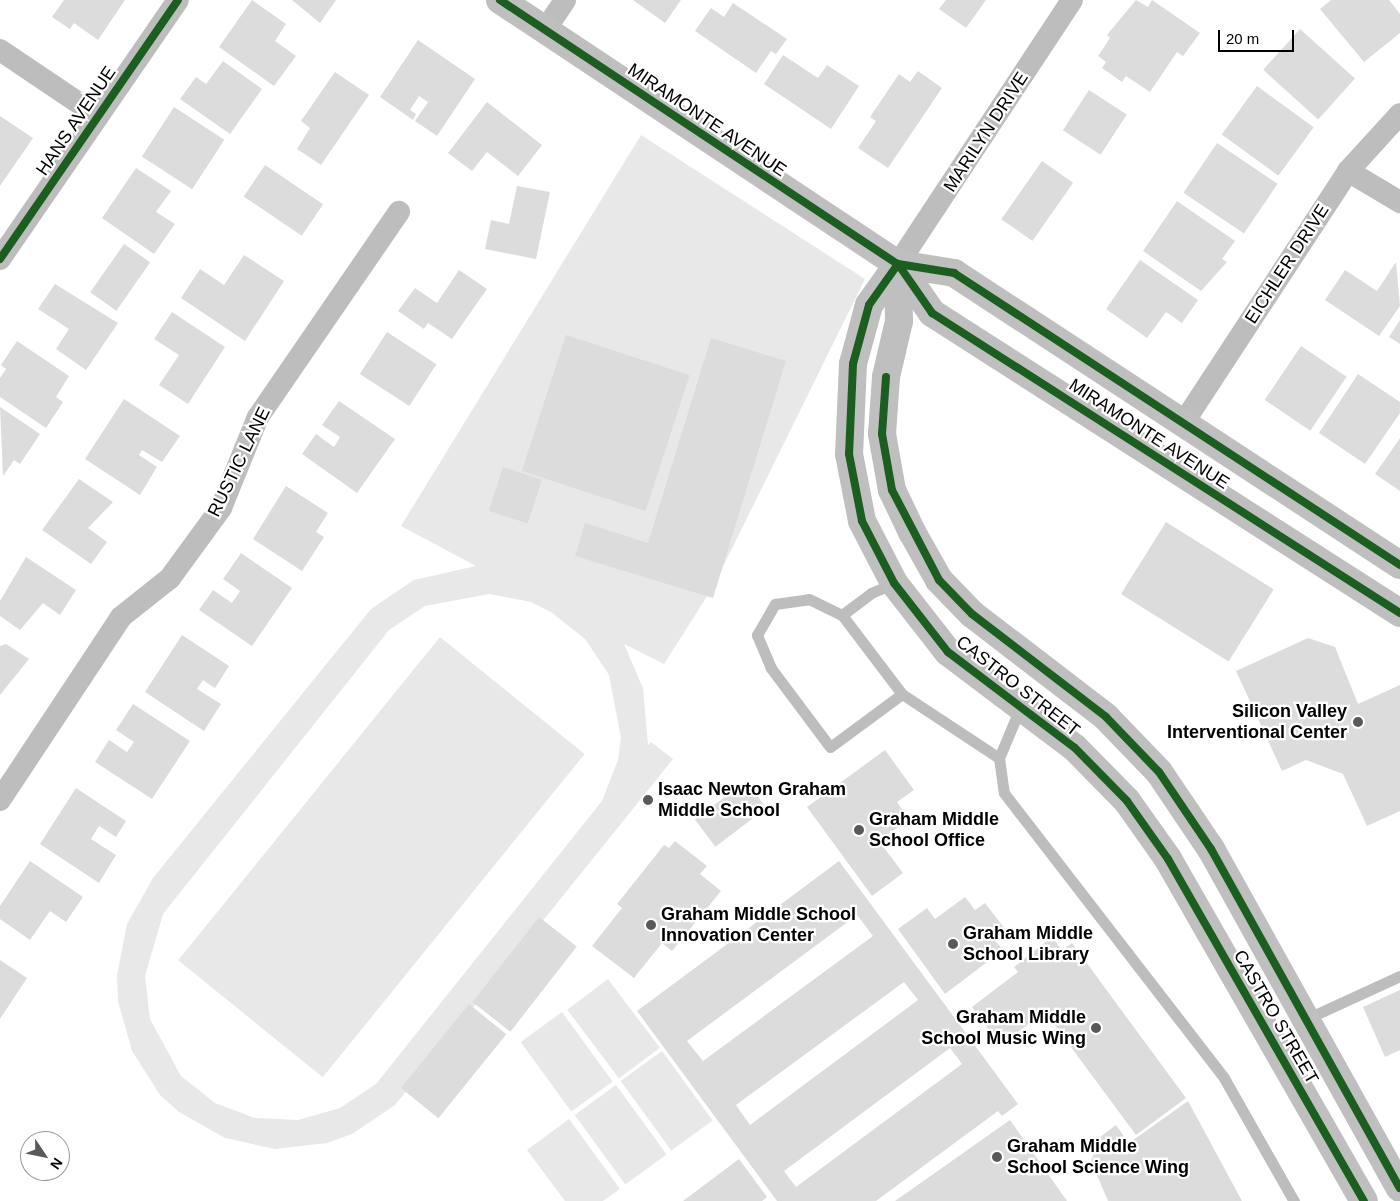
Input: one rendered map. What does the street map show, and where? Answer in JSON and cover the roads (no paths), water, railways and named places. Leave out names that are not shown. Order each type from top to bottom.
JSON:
[{"type":"street","name":"HANS AVENUE","points":[[0,259],[178,0]]},
{"type":"street","name":"MIRAMONTE AVENUE","points":[[500,0],[898,264],[932,313],[1400,613]]},
{"type":"street","points":[[546,30],[565,0]]},
{"type":"street","name":"MARILYN DRIVE","points":[[898,264],[1072,0]]},
{"type":"street","points":[[0,50],[98,116]]},
{"type":"street","name":"EICHLER DRIVE","points":[[1184,422],[1348,171],[1400,114]]},
{"type":"street","points":[[1348,171],[1400,202]]},
{"type":"street","name":"RUSTIC LANE","points":[[2,794],[121,617],[170,578],[221,508],[258,417],[398,212]]},
{"type":"street","name":"MIRAMONTE AVENUE","points":[[898,264],[949,270],[1400,564]]},
{"type":"street","name":"CASTRO STREET","points":[[898,264],[869,305],[853,364],[849,454],[862,522],[894,582],[948,652],[1074,748],[1128,801],[1168,859],[1364,1201]]},
{"type":"street","name":"CASTRO STREET","points":[[898,264],[899,322],[886,377],[882,434],[892,490],[912,532],[939,580],[972,614],[1106,717],[1159,772],[1211,849],[1400,1188]]},
{"type":"street","points":[[1280,536],[1301,499]]},
{"type":"lane","points":[[842,615],[871,592],[894,582]]},
{"type":"lane","points":[[902,694],[830,746],[771,668],[757,635],[774,604],[808,599],[842,615],[902,694],[999,758]]},
{"type":"lane","points":[[1020,708],[999,758],[1004,793],[1224,1078],[1294,1201]]},
{"type":"lane","points":[[1306,1019],[1400,976]]},
{"type":"place","name":"Silicon Valley Interventional Center","points":[[1358,722]]},
{"type":"place","name":"Isaac Newton Graham Middle School","points":[[648,800]]},
{"type":"place","name":"Graham Middle School Office","points":[[859,830]]},
{"type":"place","name":"Graham Middle School Innovation Center","points":[[651,925]]},
{"type":"place","name":"Graham Middle School Library","points":[[953,944]]},
{"type":"place","name":"Graham Middle School Music Wing","points":[[1096,1028]]},
{"type":"place","name":"Graham Middle School Science Wing","points":[[997,1157]]}]
